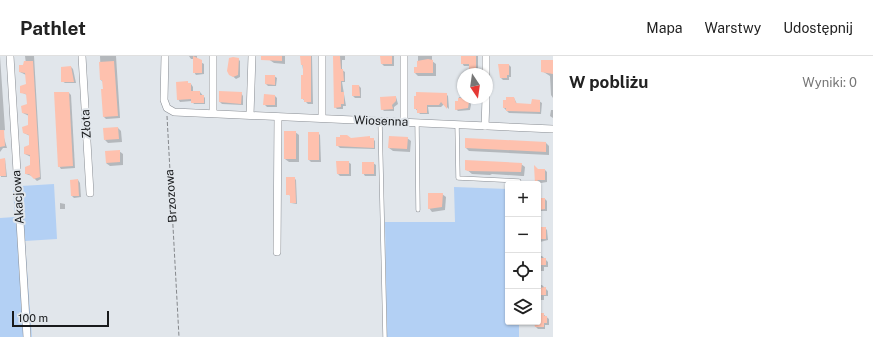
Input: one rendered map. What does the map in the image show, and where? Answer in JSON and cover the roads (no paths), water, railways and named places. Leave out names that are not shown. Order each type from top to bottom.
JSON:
[{"type":"street","name":"Akacjowa","points":[[10,56],[27,337]]},
{"type":"street","name":"Złota","points":[[82,56],[90,193]]},
{"type":"street","name":"Wiosenna","points":[[165,56],[164,100],[167,108],[174,112],[553,129]]},
{"type":"street","points":[[213,56],[213,113]]},
{"type":"street","points":[[250,115],[252,56]]},
{"type":"street","points":[[322,56],[322,118]]},
{"type":"street","points":[[404,56],[404,122]]},
{"type":"street","points":[[486,56],[486,68]]},
{"type":"street","points":[[485,126],[486,104]]},
{"type":"street","points":[[277,252],[278,117]]},
{"type":"lane","points":[[380,121],[385,337]]},
{"type":"lane","points":[[417,122],[418,210]]},
{"type":"lane","points":[[457,124],[458,178],[520,181]]}]
